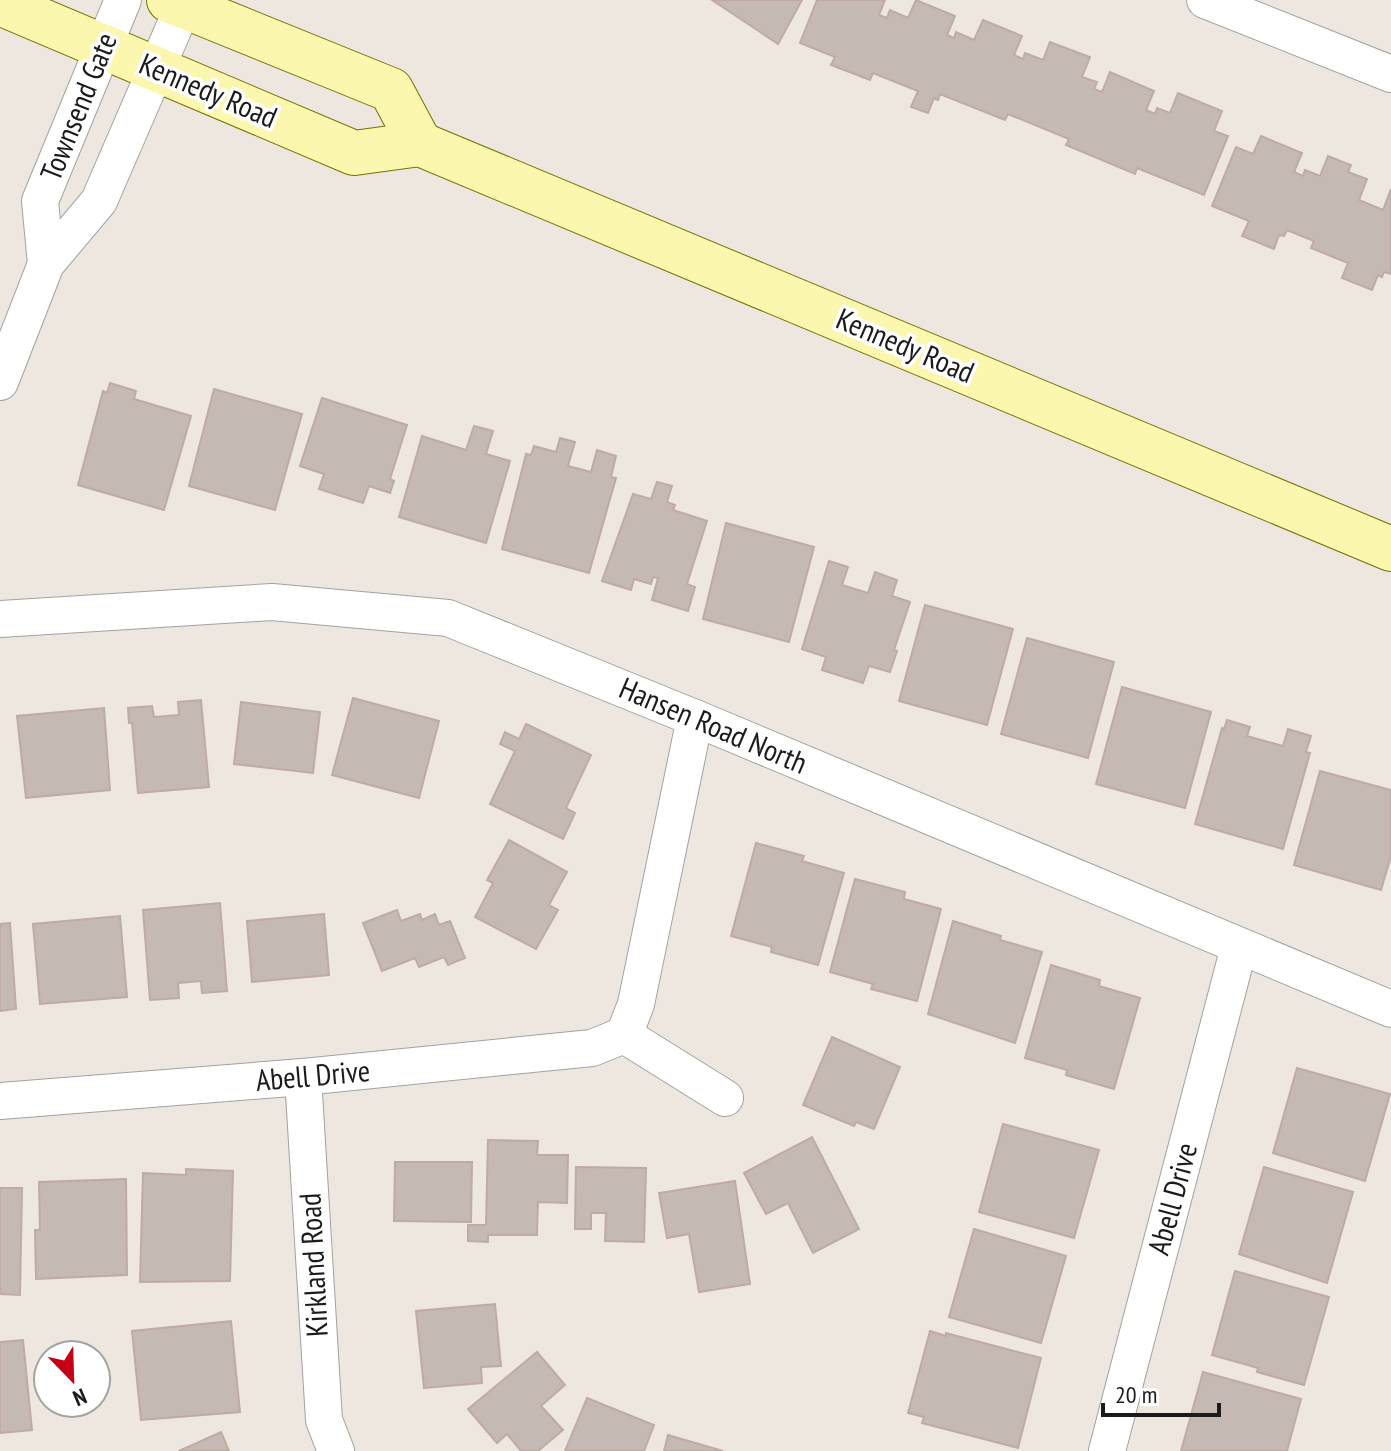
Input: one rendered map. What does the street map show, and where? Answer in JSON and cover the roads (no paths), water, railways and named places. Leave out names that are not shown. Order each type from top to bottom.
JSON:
[{"type":"main road","points":[[179,2],[391,90],[420,144]]},
{"type":"main road","name":"Kennedy Road","points":[[0,3],[354,153],[420,144],[1391,549]]},
{"type":"street","name":"Townsend Gate","points":[[46,264],[40,201],[123,0]]},
{"type":"street","points":[[1205,0],[1391,74]]},
{"type":"street","name":"Townsend Gate","points":[[0,382],[46,264],[99,201],[156,69],[179,2]]},
{"type":"street","name":"Hansen Road North","points":[[0,619],[272,602],[448,618],[1391,1009]]},
{"type":"street","points":[[695,718],[636,1004],[624,1035],[725,1098]]},
{"type":"street","name":"Abell Drive","points":[[1107,1451],[1239,947]]},
{"type":"street","name":"Abell Drive","points":[[0,1101],[303,1077],[592,1048],[624,1035]]},
{"type":"street","name":"Kirkland Road","points":[[303,1077],[324,1420],[336,1451]]}]
